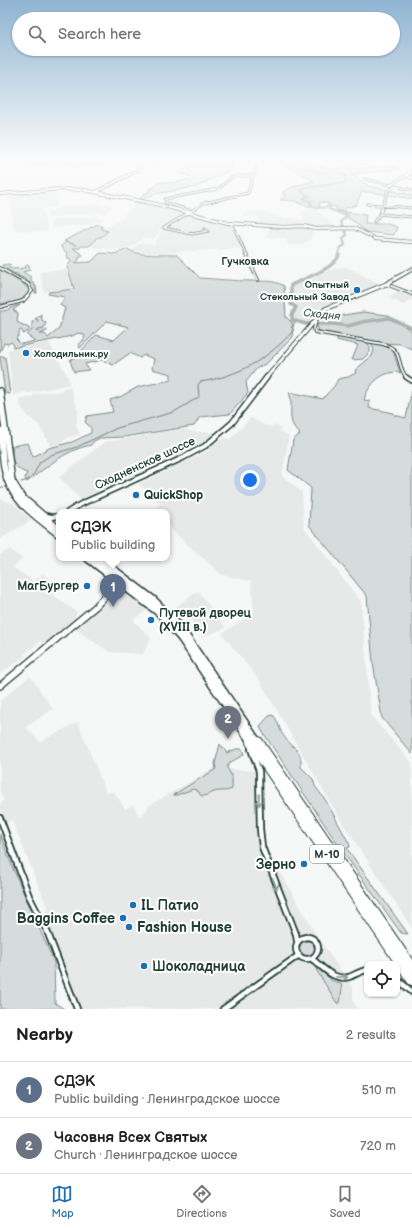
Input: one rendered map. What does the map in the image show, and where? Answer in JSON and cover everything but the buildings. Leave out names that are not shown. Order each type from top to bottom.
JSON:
[{"type":"highway","points":[[0,391],[12,481],[22,496],[56,526]]},
{"type":"highway","points":[[0,426],[5,468],[10,486],[26,506],[56,532]]},
{"type":"highway","name":"М-10","points":[[92,561],[152,606],[168,620],[412,980]]},
{"type":"highway","name":"М-10","points":[[102,561],[153,600],[178,625],[412,968]]},
{"type":"street","points":[[171,207],[190,211]]},
{"type":"street","points":[[178,207],[232,223],[284,227],[303,226],[316,229],[358,229],[376,239],[412,242]]},
{"type":"street","points":[[197,207],[164,228],[192,234],[209,231],[205,228]]},
{"type":"street","points":[[374,222],[383,207]]},
{"type":"street","points":[[380,214],[412,217]]},
{"type":"street","points":[[232,223],[258,280]]},
{"type":"street","points":[[0,268],[28,284],[32,290],[30,295],[24,300],[5,306],[0,306]]},
{"type":"street","name":"Сходненское шоссе","points":[[73,509],[183,458],[205,446],[230,425],[256,390],[308,327],[315,322],[329,306],[386,284],[412,269]]},
{"type":"street","points":[[386,284],[412,294]]},
{"type":"street","points":[[315,322],[315,332],[393,347],[398,354],[403,374],[412,381]]},
{"type":"street","points":[[42,515],[56,516]]},
{"type":"street","points":[[110,590],[112,582],[111,576]]},
{"type":"street","points":[[0,686],[71,628],[98,604],[110,590],[119,586],[130,590]]},
{"type":"street","points":[[242,728],[259,771],[260,829],[262,847],[296,934],[296,950],[304,960],[312,959],[316,956],[316,944],[313,940],[306,936],[297,941]]},
{"type":"street","points":[[0,818],[29,896],[47,931],[77,1009]]},
{"type":"street","points":[[223,1009],[299,955]]},
{"type":"street","points":[[312,959],[334,977],[345,978],[364,971]]},
{"type":"street","points":[[400,981],[412,992]]},
{"type":"shaded area","points":[[11,207],[52,207],[42,209],[48,232],[15,230],[11,216],[14,215],[11,214]]},
{"type":"shaded area","points":[[60,207],[101,207],[101,209],[102,207],[111,207],[106,214],[97,213],[49,218],[48,213]]},
{"type":"shaded area","points":[[161,207],[187,213],[160,230],[154,239],[142,238],[134,246],[115,250],[90,247],[108,231],[102,229],[127,216],[123,215],[132,208]]},
{"type":"shaded area","points":[[337,207],[348,207],[345,208],[345,211],[338,211],[336,209]]},
{"type":"shaded area","points":[[315,209],[332,223],[333,226],[314,228],[303,225],[256,224],[260,217],[242,216],[244,212],[265,211],[279,217],[304,219],[302,211]]},
{"type":"shaded area","points":[[337,211],[366,215],[365,224],[388,224],[397,227],[394,235],[366,232],[348,218],[349,217],[347,214]]},
{"type":"shaded area","points":[[189,213],[222,223],[231,224],[242,248],[150,254],[131,250],[140,243],[155,245],[161,231]]},
{"type":"shaded area","points":[[97,216],[104,219],[81,227],[80,225],[52,228],[50,222],[54,220]]},
{"type":"shaded area","points":[[98,224],[103,226],[100,227],[102,228],[101,229],[108,231],[101,237],[96,238],[95,241],[89,246],[73,248],[83,255],[79,257],[79,260],[75,263],[91,262],[100,253],[114,254],[128,249],[132,252],[144,254],[177,255],[200,278],[275,282],[284,286],[286,317],[294,325],[292,330],[293,337],[267,363],[257,368],[246,382],[248,393],[230,414],[200,417],[194,426],[124,437],[100,438],[94,441],[91,445],[82,447],[65,455],[27,482],[25,478],[27,473],[23,472],[14,464],[12,446],[28,443],[33,457],[49,448],[72,442],[91,433],[91,428],[85,422],[87,416],[113,412],[110,400],[120,397],[138,387],[171,380],[171,374],[152,369],[154,359],[144,355],[140,358],[130,353],[113,365],[102,360],[85,364],[89,370],[74,372],[70,360],[82,353],[81,351],[96,335],[114,340],[128,327],[107,321],[80,348],[78,344],[83,341],[85,336],[78,333],[72,336],[13,348],[14,345],[11,342],[8,344],[4,343],[0,352],[0,311],[5,311],[20,305],[13,310],[18,313],[17,322],[29,328],[29,331],[23,334],[21,330],[19,331],[19,335],[16,339],[21,344],[35,341],[27,335],[32,330],[32,322],[38,321],[35,319],[41,314],[42,320],[46,323],[44,328],[38,329],[37,331],[47,329],[47,331],[40,334],[45,334],[48,338],[59,329],[65,308],[60,305],[65,297],[48,294],[49,292],[74,289],[67,266],[72,261],[68,258],[67,253],[61,246],[66,242],[76,245],[64,241]]},
{"type":"shaded area","points":[[271,227],[301,227],[313,229],[312,238],[301,245],[288,245],[285,238],[265,238]]},
{"type":"shaded area","points":[[2,265],[11,265],[8,267],[13,269],[24,268],[29,265],[30,270],[23,272],[31,277],[31,281],[36,286],[37,293],[35,293],[35,287],[24,278],[18,276],[18,274],[13,273]]},
{"type":"shaded area","points":[[345,266],[381,284],[321,308],[308,325],[291,322],[297,305],[289,286],[291,283],[307,282],[330,270]]},
{"type":"shaded area","points":[[66,269],[72,288],[44,292],[40,272]]},
{"type":"shaded area","points":[[0,270],[25,285],[29,290],[26,296],[17,302],[7,305],[6,303],[0,304]]},
{"type":"shaded area","points":[[400,290],[412,294],[412,299],[403,305],[388,297]]},
{"type":"shaded area","points":[[363,312],[387,315],[412,331],[412,349],[400,344],[385,343],[319,331],[317,325],[318,320],[326,317],[326,315],[338,316]]},
{"type":"shaded area","points":[[339,337],[367,342],[370,347],[370,352],[363,359],[352,360],[358,345],[336,340]]},
{"type":"shaded area","points":[[48,342],[68,377],[69,384],[13,395],[8,350]]},
{"type":"shaded area","points":[[371,343],[386,346],[393,350],[400,373],[388,373],[377,379],[369,389],[364,400],[370,401],[369,408],[394,413],[394,415],[406,418],[412,389],[412,754],[382,718],[373,663],[367,596],[309,525],[311,488],[288,470],[293,440],[300,434],[292,424],[291,398],[289,392],[323,399],[338,379],[348,377],[356,373],[355,370],[372,356],[374,350]]},
{"type":"shaded area","points":[[0,357],[5,357],[10,394],[5,393]]},
{"type":"shaded area","points":[[70,387],[78,411],[76,425],[80,435],[68,437],[61,443],[51,446],[39,425],[29,417],[21,407],[19,399],[31,397],[35,394],[61,391],[64,388]]},
{"type":"shaded area","points":[[251,418],[266,426],[272,427],[275,425],[281,428],[279,431],[289,436],[282,476],[302,492],[304,527],[361,602],[371,716],[412,763],[412,928],[340,819],[260,681],[222,634],[254,612],[251,581],[222,575],[170,529],[170,509],[153,509],[161,504],[139,484],[210,450],[208,448],[225,437],[229,440]]},
{"type":"shaded area","points":[[183,429],[193,432],[218,432],[192,451],[82,501],[59,477],[105,442]]},
{"type":"shaded area","points":[[0,499],[12,503],[32,520],[0,539]]},
{"type":"shaded area","points":[[10,549],[22,559],[13,567],[33,581],[43,574],[62,588],[53,595],[77,612],[75,617],[77,619],[45,645],[40,641],[24,654],[25,656],[0,674],[0,555]]},
{"type":"shaded area","points":[[122,589],[140,605],[143,604],[148,609],[133,620],[151,638],[143,654],[110,652],[75,629],[115,590]]},
{"type":"shaded area","points":[[198,591],[226,628],[203,637],[191,620],[171,610]]},
{"type":"shaded area","points":[[30,676],[53,709],[26,727],[40,742],[78,722],[106,793],[114,792],[125,809],[133,805],[140,818],[150,805],[214,768],[255,771],[256,795],[264,796],[265,843],[315,933],[353,988],[353,1001],[358,1009],[80,1009],[44,914],[48,909],[12,820],[6,823],[0,809],[0,803],[4,801],[0,791],[0,701]]},
{"type":"shaded area","points":[[273,715],[277,720],[283,735],[299,753],[301,767],[313,779],[315,786],[326,801],[349,843],[350,847],[347,848],[348,850],[408,934],[401,933],[343,852],[262,731],[260,726],[269,716]]},
{"type":"shaded area","points":[[220,744],[227,753],[236,749],[242,749],[244,754],[230,762],[227,767],[232,777],[232,789],[216,791],[203,796],[201,796],[198,791],[193,789],[173,795],[216,769],[215,764]]},
{"type":"shaded area","points":[[0,834],[14,871],[54,962],[55,1003],[64,1009],[0,1009]]},
{"type":"shaded area","points":[[307,941],[313,943],[315,949],[313,955],[307,957],[301,955],[299,949],[301,943]]},
{"type":"shaded area","points":[[314,966],[320,968],[331,980],[341,984],[342,989],[340,1003],[337,1003]]},
{"type":"waterway","name":"Сходня","points":[[315,207],[328,207]]},
{"type":"waterway","name":"Сходня","points":[[329,207],[329,209],[347,216],[341,222],[347,235],[343,238],[345,245],[340,248],[338,256]]},
{"type":"waterway","name":"Сходня","points":[[339,255],[337,260],[326,269],[291,285],[291,304],[296,307],[292,315],[292,320],[306,324],[333,324],[348,326],[362,322],[389,318],[412,328]]},
{"type":"waterway","points":[[21,482],[28,480],[34,474],[40,462],[51,455],[77,447],[117,428],[174,412],[199,397],[198,385],[200,382],[240,371],[252,365],[274,350],[294,330],[291,327],[295,322]]},
{"type":"waterway","points":[[0,487],[4,488]]},
{"type":"place","name":"Опытный Стекольный Завод","points":[[357,290]]},
{"type":"place","name":"Холодильник.ру","points":[[26,353]]},
{"type":"place","name":"QuickShop","points":[[136,495]]},
{"type":"place","name":"МагБургер","points":[[87,586]]},
{"type":"place","name":"СДЭК","points":[[113,607]]},
{"type":"place","name":"Путевой дворец (XVIII в.)","points":[[151,620]]},
{"type":"place","name":"Часовня Всех Святых","points":[[228,739]]},
{"type":"place","name":"Зерно","points":[[304,864]]},
{"type":"place","name":"IL Патио","points":[[133,905]]},
{"type":"place","name":"Baggins Coffee","points":[[123,918]]},
{"type":"place","name":"Fashion House","points":[[129,927]]},
{"type":"place","name":"Шоколадница","points":[[144,966]]},
{"type":"district","name":"Гучковка","points":[[245,261]]}]
